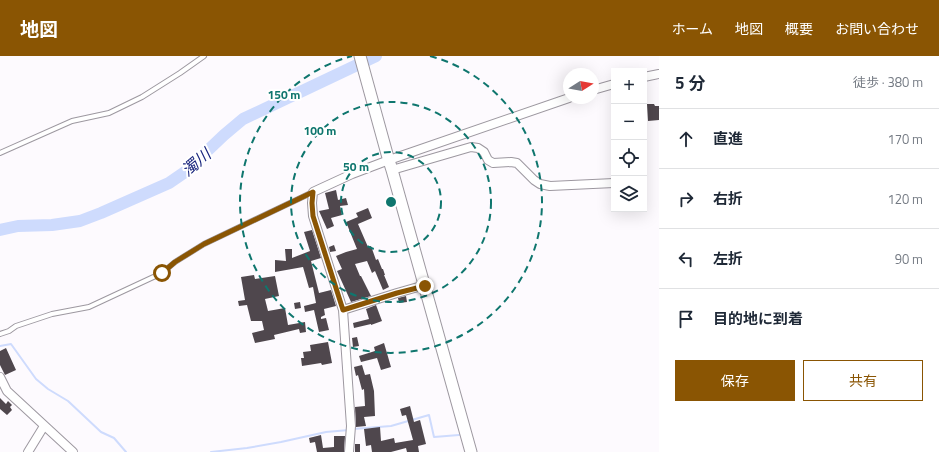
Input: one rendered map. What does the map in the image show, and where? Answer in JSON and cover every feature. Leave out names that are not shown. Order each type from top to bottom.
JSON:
[{"type":"street","points":[[360,56],[472,452]]},
{"type":"street","points":[[647,76],[659,74]]},
{"type":"street","points":[[599,88],[611,85]]},
{"type":"street","points":[[349,452],[351,426],[343,310],[313,216],[313,192],[352,174],[563,100]]},
{"type":"street","points":[[389,161],[471,147],[478,148],[484,152],[488,160],[493,163],[517,163],[540,184],[550,186],[611,183]]},
{"type":"street","points":[[343,310],[425,286]]},
{"type":"street","points":[[0,377],[6,391],[73,452]]},
{"type":"street","points":[[28,452],[44,426]]},
{"type":"lane","points":[[0,153],[72,121],[109,113],[142,97],[204,56]]},
{"type":"lane","points":[[0,334],[10,331],[16,326],[52,314],[89,307],[162,273],[175,262],[199,247],[313,192]]},
{"type":"building","points":[[647,104],[659,106],[659,120],[648,121]]},
{"type":"building","points":[[336,190],[338,200],[346,198],[348,205],[340,206],[342,215],[331,218],[334,226],[327,229],[319,211],[329,209],[325,193]]},
{"type":"building","points":[[368,208],[372,218],[358,224],[368,247],[371,246],[376,260],[378,259],[383,269],[389,287],[383,290],[375,271],[372,273],[367,261],[355,264],[371,296],[351,302],[337,271],[342,269],[336,256],[357,249],[346,222],[358,217],[356,213]]},
{"type":"building","points":[[312,230],[321,258],[311,261],[319,293],[331,290],[336,306],[324,309],[325,315],[321,317],[321,319],[326,318],[329,330],[319,332],[314,310],[305,312],[304,306],[316,303],[313,287],[309,288],[303,267],[275,272],[275,260],[286,261],[285,249],[292,249],[292,258],[310,251],[304,232]]},
{"type":"building","points":[[334,245],[336,251],[330,252],[329,247]]},
{"type":"building","points":[[254,275],[255,279],[275,276],[279,296],[265,299],[268,311],[285,308],[288,325],[305,322],[306,332],[300,333],[299,329],[274,335],[275,339],[255,343],[252,333],[264,330],[262,321],[251,321],[247,305],[239,306],[238,301],[245,300],[241,277]]},
{"type":"building","points":[[406,296],[407,302],[399,303],[398,298]]},
{"type":"building","points":[[300,302],[301,308],[295,309],[294,303]]},
{"type":"building","points":[[376,305],[382,321],[371,325],[354,328],[353,323],[369,319],[366,309]]},
{"type":"building","points":[[357,337],[359,346],[353,347],[352,338]]},
{"type":"building","points":[[328,342],[332,363],[302,366],[301,358],[304,358],[303,352],[311,351],[310,345]]},
{"type":"building","points":[[384,343],[391,367],[381,370],[377,358],[361,362],[359,356],[375,351],[374,347]]},
{"type":"building","points":[[6,348],[16,370],[5,375],[0,365],[0,351]]},
{"type":"building","points":[[362,365],[365,375],[370,374],[374,391],[375,416],[364,417],[366,426],[356,427],[355,407],[365,406],[364,389],[362,390],[354,367]]},
{"type":"building","points":[[0,398],[6,404],[8,401],[12,405],[10,407],[12,410],[7,415],[0,409]]},
{"type":"building","points":[[410,406],[414,422],[420,420],[426,444],[418,446],[419,452],[407,452],[406,448],[391,452],[372,452],[371,445],[366,446],[364,429],[380,427],[381,441],[394,438],[395,443],[413,440],[406,415],[402,416],[400,409]]},
{"type":"building","points":[[321,435],[323,448],[334,447],[334,436],[345,436],[344,452],[317,452],[315,442],[310,443],[309,438]]},
{"type":"building","points":[[355,444],[360,444],[360,452],[355,452]]},
{"type":"waterway","name":"濁川","points":[[0,230],[18,226],[52,225],[80,221],[169,183],[185,172],[243,119],[376,56]]},
{"type":"waterway","points":[[0,346],[11,344],[36,379],[48,389],[68,401],[101,432],[114,438],[126,452]]},
{"type":"waterway","points":[[353,429],[391,426],[429,415],[434,437],[459,435]]},
{"type":"waterway","points":[[211,452],[247,448],[326,432],[349,430]]},
{"type":"route","points":[[162,273],[175,262],[204,244],[313,192],[313,216],[343,310],[425,286]]}]
